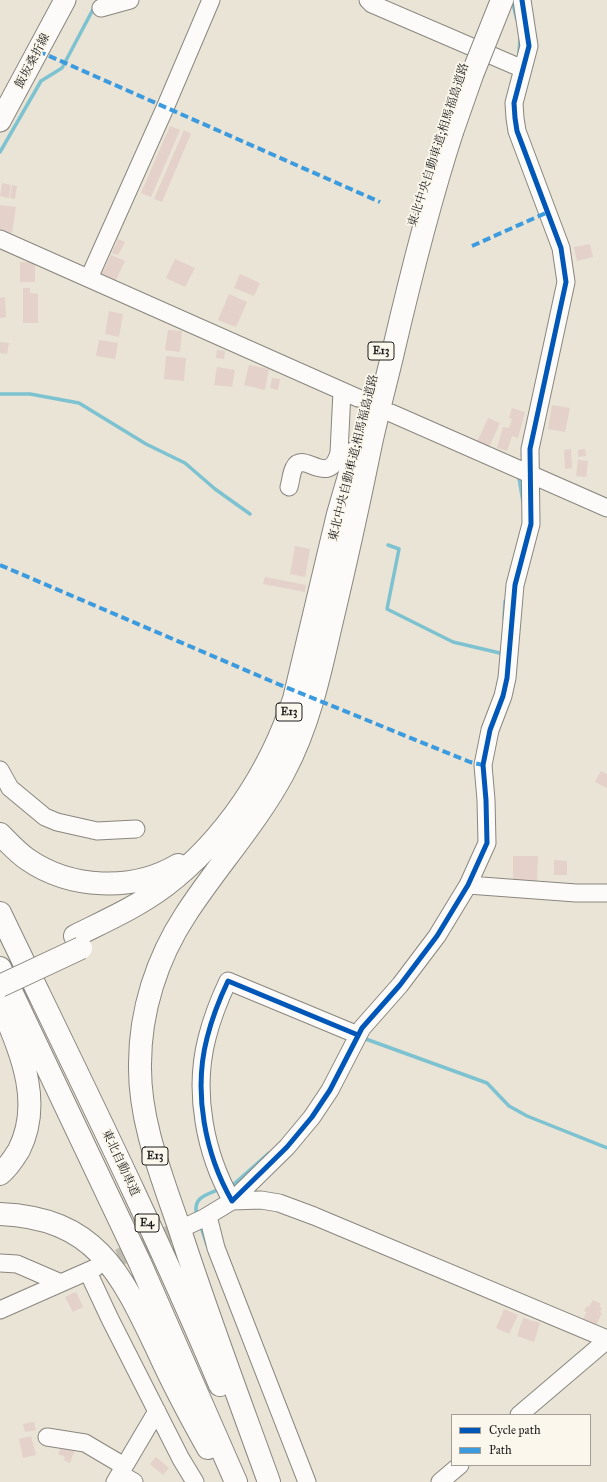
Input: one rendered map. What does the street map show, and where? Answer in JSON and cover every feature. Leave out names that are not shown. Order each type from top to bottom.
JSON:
[{"type":"highway","name":"東北中央自動車道;相馬福島道路","points":[[240,839],[259,814],[285,771],[306,725],[313,702],[356,518],[370,448],[408,289],[436,184],[447,131],[473,42],[491,0]]},
{"type":"highway","name":"東北中央自動車道;相馬福島道路","points":[[218,835],[251,792],[265,768],[286,722],[294,699],[338,514],[358,444],[416,212],[447,131],[472,75],[502,0]]},
{"type":"highway","points":[[0,834],[26,858],[45,869],[64,877],[84,882],[104,884],[124,883],[144,879],[162,873],[191,857],[218,835]]},
{"type":"highway","name":"E13","points":[[0,970],[78,942],[165,886],[200,854],[218,835]]},
{"type":"highway","points":[[0,986],[78,942],[119,930],[161,905],[203,873],[240,839]]},
{"type":"highway","name":"E13","points":[[240,839],[185,916],[161,961],[146,1010],[140,1064],[141,1089],[144,1114],[151,1142],[197,1284],[269,1482]]},
{"type":"highway","name":"東北自動車道","points":[[0,913],[91,1100],[160,1249],[209,1358],[260,1482]]},
{"type":"highway","name":"東北自動車道","points":[[0,970],[140,1262],[236,1482]]},
{"type":"highway","points":[[0,1002],[23,1063],[31,1102],[29,1121],[24,1140],[14,1159],[0,1174]]},
{"type":"highway","points":[[0,1214],[31,1216],[49,1221],[82,1238],[100,1252],[114,1270],[134,1301],[184,1405],[227,1482]]},
{"type":"main road","name":"飯坂桑折線","points":[[0,121],[66,0]]},
{"type":"street","points":[[101,8],[130,0]]},
{"type":"street","points":[[89,278],[162,115],[211,0]]},
{"type":"street","points":[[368,0],[372,4],[518,67]]},
{"type":"street","points":[[307,1482],[216,1248],[199,1220],[227,1191],[287,1147],[312,1117],[330,1090],[355,1034],[400,985],[437,936],[468,885],[487,843],[486,800],[483,766],[490,730],[503,696],[507,678],[515,585],[531,524],[522,472],[530,449],[566,282],[561,248],[518,131],[515,118],[514,103],[518,67],[529,46],[522,0]]},
{"type":"street","points":[[0,239],[358,398]]},
{"type":"street","points":[[289,487],[294,468],[299,463],[327,469],[332,468],[337,462],[339,453],[342,391]]},
{"type":"street","points":[[391,413],[522,472],[607,508]]},
{"type":"street","points":[[0,770],[10,788],[44,817],[57,822],[97,832],[136,830]]},
{"type":"street","points":[[468,885],[576,893],[607,893]]},
{"type":"street","points":[[227,1191],[214,1163],[206,1125],[201,1087],[207,1040],[217,1004],[228,981],[355,1034]]},
{"type":"street","points":[[227,1191],[296,1208],[607,1339],[520,1414]]},
{"type":"street","points":[[0,1263],[17,1264],[61,1283]]},
{"type":"street","points":[[0,1310],[91,1270],[110,1319],[181,1460],[195,1482]]},
{"type":"street","points":[[47,1437],[85,1443],[123,1476],[157,1411]]},
{"type":"street","points":[[440,1482],[459,1466]]},
{"type":"building","points":[[170,126],[180,130],[151,197],[141,193]]},
{"type":"building","points":[[184,130],[191,134],[162,202],[154,199]]},
{"type":"building","points":[[2,183],[11,185],[9,198],[0,196]]},
{"type":"building","points":[[12,185],[17,186],[15,199],[10,198]]},
{"type":"building","points":[[0,205],[16,207],[12,233],[0,231]]},
{"type":"building","points":[[118,239],[125,242],[118,255],[112,253]]},
{"type":"building","points":[[590,244],[593,257],[577,261],[574,247]]},
{"type":"building","points":[[111,255],[125,261],[115,282],[101,275]]},
{"type":"building","points":[[175,259],[195,268],[185,287],[166,278]]},
{"type":"building","points":[[20,262],[35,262],[35,282],[20,282]]},
{"type":"building","points":[[240,274],[260,283],[254,296],[234,288]]},
{"type":"building","points":[[23,288],[30,288],[30,293],[38,294],[38,323],[23,323]]},
{"type":"building","points":[[229,294],[247,302],[236,327],[218,320]]},
{"type":"building","points":[[5,297],[6,317],[0,318],[0,298]]},
{"type":"building","points":[[109,311],[123,314],[119,337],[105,334]]},
{"type":"building","points":[[168,330],[182,331],[180,352],[165,350]]},
{"type":"building","points":[[99,340],[118,343],[115,359],[96,356]]},
{"type":"building","points":[[0,342],[9,343],[7,354],[0,353]]},
{"type":"building","points":[[217,350],[225,351],[224,359],[216,358]]},
{"type":"building","points":[[166,356],[186,358],[184,381],[164,379]]},
{"type":"building","points":[[249,365],[269,369],[265,390],[244,385]]},
{"type":"building","points":[[217,367],[235,370],[232,387],[214,385]]},
{"type":"building","points":[[272,378],[280,379],[278,390],[270,388]]},
{"type":"building","points":[[552,405],[570,408],[565,432],[548,429]]},
{"type":"building","points":[[512,408],[525,412],[518,438],[512,436],[507,451],[497,448],[503,427],[509,428],[512,419],[509,418]]},
{"type":"building","points":[[488,418],[500,423],[489,447],[477,442]]},
{"type":"building","points":[[571,449],[572,468],[565,469],[564,450]]},
{"type":"building","points":[[585,449],[586,456],[578,457],[578,450]]},
{"type":"building","points":[[578,460],[588,461],[586,477],[576,476]]},
{"type":"building","points":[[295,546],[310,549],[305,577],[290,574]]},
{"type":"building","points":[[265,577],[306,585],[305,592],[263,584]]},
{"type":"building","points":[[601,771],[607,774],[607,788],[595,782]]},
{"type":"building","points":[[513,856],[538,856],[537,881],[513,881]]},
{"type":"building","points":[[554,860],[567,861],[567,875],[554,875]]},
{"type":"building","points":[[76,1292],[83,1307],[73,1312],[65,1297]]},
{"type":"building","points":[[593,1300],[601,1304],[599,1307],[602,1308],[600,1312],[602,1313],[596,1325],[583,1319],[587,1312],[584,1311],[587,1306],[589,1307]]},
{"type":"building","points":[[504,1309],[518,1315],[509,1334],[496,1328]]},
{"type":"building","points":[[523,1318],[540,1323],[534,1342],[517,1336]]},
{"type":"building","points":[[34,1422],[36,1430],[25,1432],[23,1424]]},
{"type":"building","points":[[31,1436],[36,1455],[23,1458],[19,1439]]},
{"type":"building","points":[[62,1444],[75,1449],[70,1463],[64,1460],[65,1457],[58,1454]]},
{"type":"building","points":[[156,1457],[169,1468],[163,1475],[150,1464]]},
{"type":"waterway","points":[[0,152],[41,81],[62,68],[98,0]]},
{"type":"waterway","points":[[512,0],[517,20]]},
{"type":"waterway","points":[[519,52],[520,38]]},
{"type":"waterway","points":[[0,394],[30,394],[79,403],[146,444],[185,463],[215,489],[250,514]]},
{"type":"waterway","points":[[519,475],[523,502]]},
{"type":"waterway","points":[[388,545],[399,549],[387,609],[453,642],[504,654]]},
{"type":"waterway","points":[[504,619],[505,601]]},
{"type":"waterway","points":[[363,1038],[487,1083],[509,1106],[527,1116],[607,1148]]},
{"type":"waterway","points":[[229,1186],[234,1184],[269,1153]]},
{"type":"waterway","points":[[197,1216],[196,1205],[198,1201],[205,1195],[220,1189]]},
{"type":"waterway","points":[[200,1224],[207,1245]]},
{"type":"tunnel","points":[[96,1268],[189,1225]]},
{"type":"marked path","points":[[38,51],[380,202]]},
{"type":"marked path","points":[[472,246],[548,212]]},
{"type":"marked path","points":[[0,565],[278,684],[470,762],[483,765]]},
{"type":"cycle path","points":[[358,1035],[228,981],[216,1009],[207,1038],[201,1080],[204,1122],[209,1143],[215,1163],[232,1201],[287,1147],[312,1117],[330,1090],[362,1028],[400,985],[437,936],[468,885],[487,843],[486,800],[483,765],[490,730],[503,696],[507,678],[515,585],[531,524],[530,449],[566,282],[561,248],[517,131],[514,103],[529,46],[522,0]]}]
